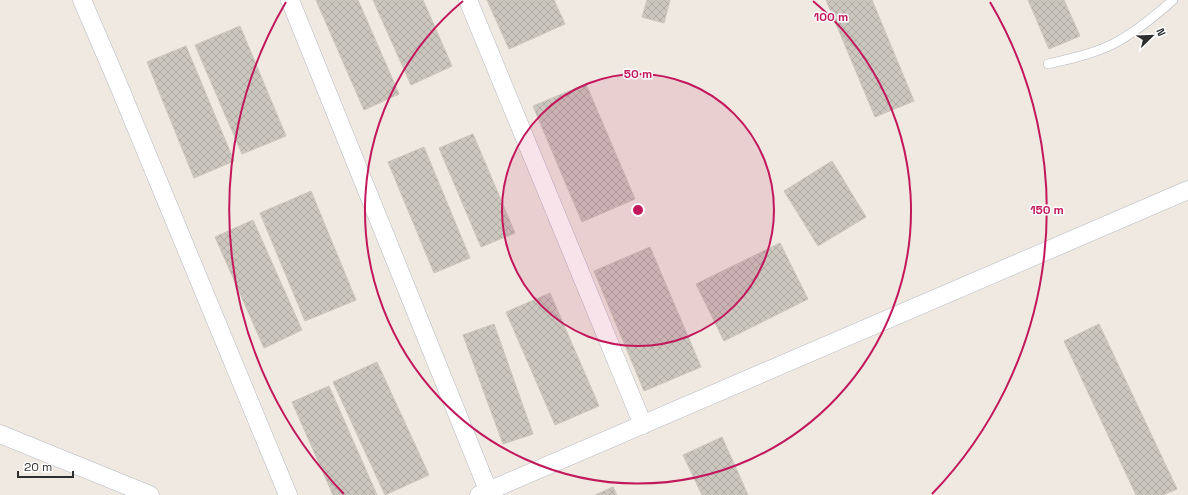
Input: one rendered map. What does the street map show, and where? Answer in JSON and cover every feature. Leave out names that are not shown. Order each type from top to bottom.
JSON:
[{"type":"street","points":[[82,0],[288,495]]},
{"type":"street","points":[[290,0],[486,494],[1188,190]]},
{"type":"street","points":[[468,0],[643,425]]},
{"type":"street","points":[[0,434],[148,495]]},
{"type":"lane","points":[[1048,64],[1084,55],[1113,44],[1146,23],[1173,0]]},
{"type":"building","points":[[316,0],[358,0],[399,94],[364,110]]},
{"type":"building","points":[[373,0],[423,0],[452,66],[411,85]]},
{"type":"building","points":[[487,0],[554,0],[565,24],[509,49]]},
{"type":"building","points":[[647,0],[670,0],[664,23],[642,17]]},
{"type":"building","points":[[826,0],[872,0],[914,101],[875,117]]},
{"type":"building","points":[[1028,0],[1064,0],[1080,36],[1049,49]]},
{"type":"building","points":[[240,26],[286,136],[242,154],[195,45]]},
{"type":"building","points":[[186,46],[234,161],[194,178],[147,62]]},
{"type":"building","points":[[586,84],[635,199],[582,222],[533,106]]},
{"type":"building","points":[[473,134],[515,233],[481,247],[439,148]]},
{"type":"building","points":[[424,147],[470,258],[434,273],[388,162]]},
{"type":"building","points":[[832,161],[866,217],[818,246],[784,191]]},
{"type":"building","points":[[311,191],[356,300],[305,321],[260,213]]},
{"type":"building","points":[[253,220],[302,330],[264,348],[215,237]]},
{"type":"building","points":[[780,243],[808,299],[724,341],[696,284]]},
{"type":"building","points":[[650,247],[701,367],[644,391],[594,271]]},
{"type":"building","points":[[550,293],[599,406],[555,425],[506,312]]},
{"type":"building","points":[[494,324],[533,434],[503,444],[463,335]]},
{"type":"building","points":[[1099,324],[1177,489],[1163,495],[1136,495],[1064,341]]},
{"type":"building","points":[[377,362],[429,475],[385,495],[333,382]]},
{"type":"building","points":[[329,386],[377,495],[333,495],[292,402]]},
{"type":"building","points":[[722,437],[748,495],[702,495],[683,455]]},
{"type":"building","points":[[613,487],[617,495],[595,495]]}]
